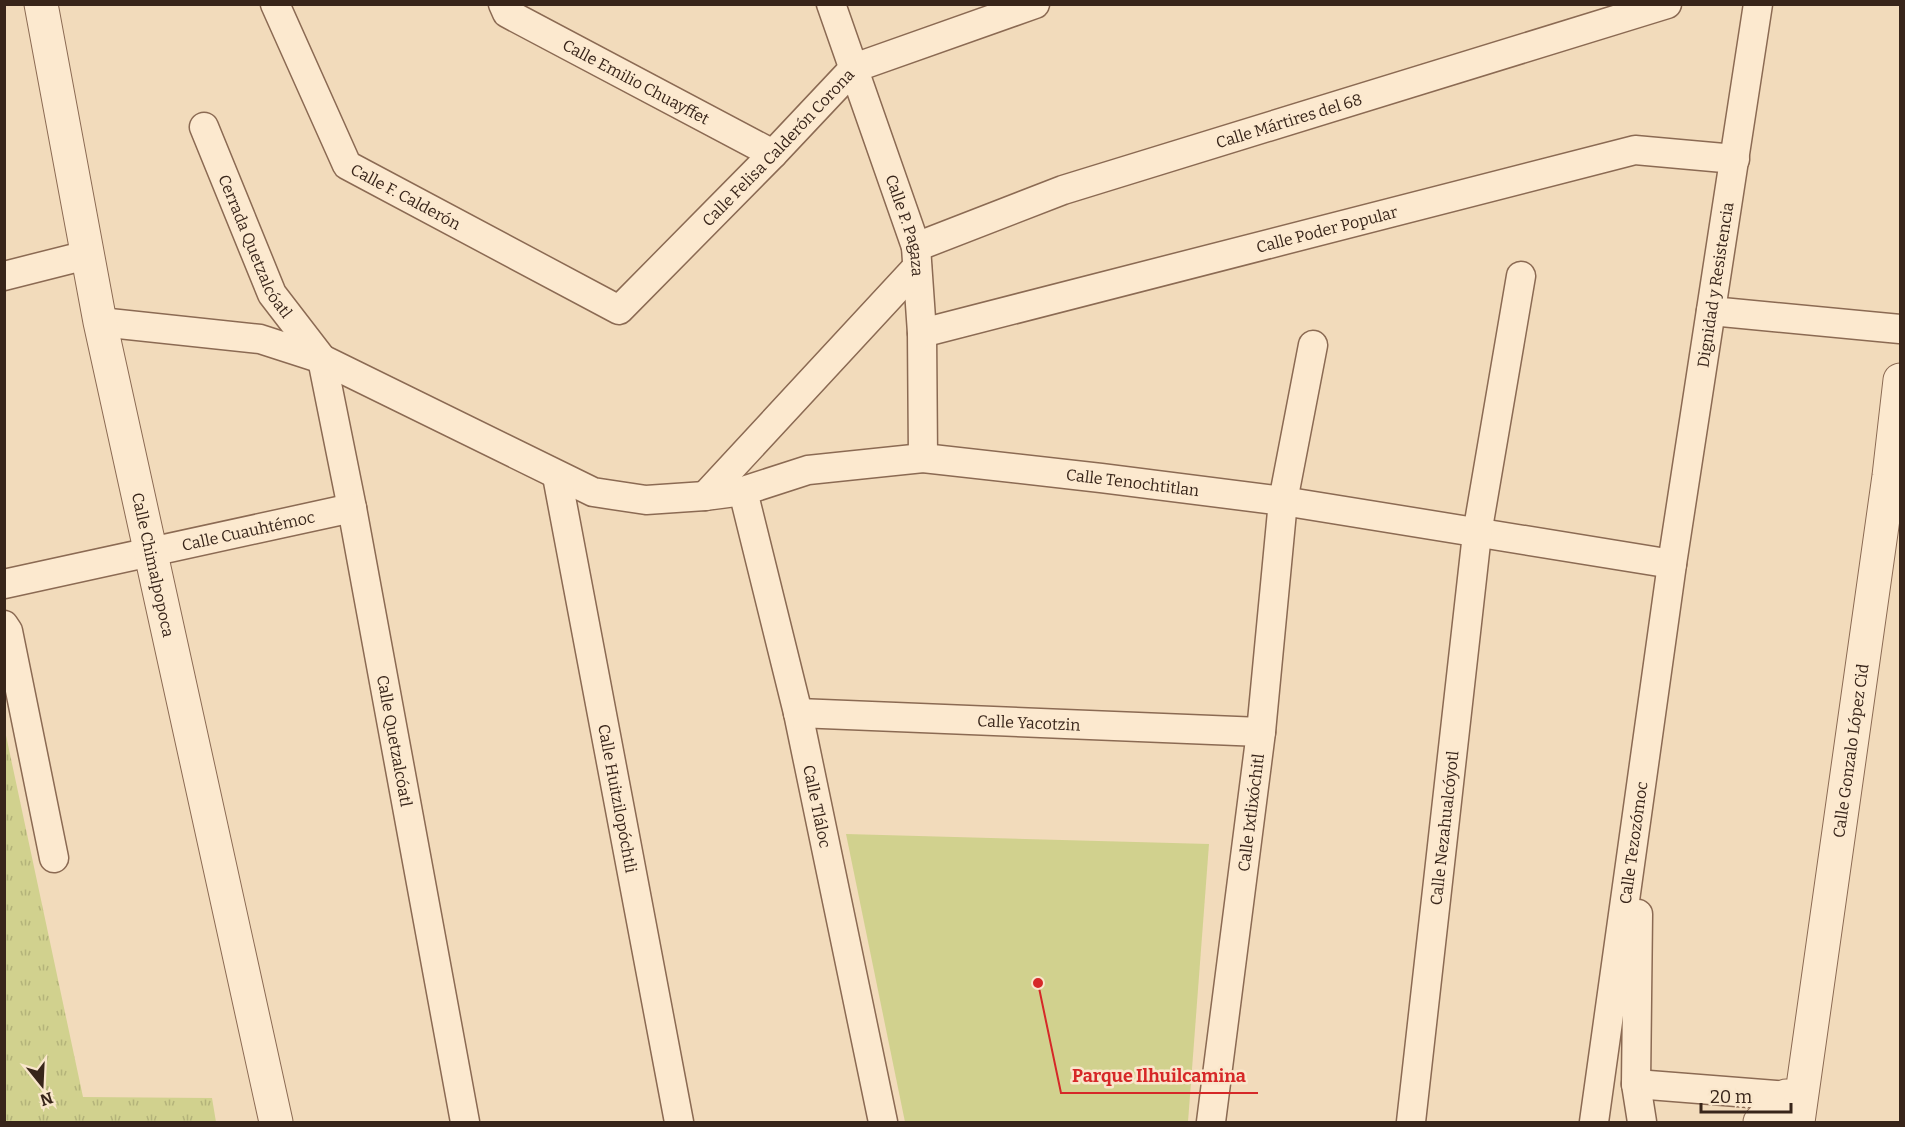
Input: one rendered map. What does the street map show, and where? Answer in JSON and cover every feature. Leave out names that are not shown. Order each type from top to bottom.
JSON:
[{"type":"street","name":"Calle Chimalpopoca","points":[[42,4],[100,322],[276,1122]]},
{"type":"street","name":"Calle F. Calderón","points":[[275,4],[347,165],[619,310]]},
{"type":"street","name":"Calle Emilio Chuayffet","points":[[503,4],[507,13],[773,154]]},
{"type":"street","name":"Calle P. Pagaza","points":[[831,4],[917,257],[922,333],[922,458]]},
{"type":"street","name":"Calle Felisa Calderón Corona","points":[[619,310],[773,154],[854,68],[1035,4]]},
{"type":"street","name":"Calle Mártires del 68","points":[[917,257],[1063,190],[1667,4]]},
{"type":"street","name":"Dignidad y Resistencia","points":[[1672,564],[1758,4]]},
{"type":"street","name":"Cerrada Quetzalcóatl","points":[[204,127],[272,294],[322,359]]},
{"type":"street","name":"Calle Poder Popular","points":[[922,333],[1635,150],[1735,159]]},
{"type":"street","points":[[4,276],[87,255]]},
{"type":"street","points":[[705,496],[917,257]]},
{"type":"street","name":"Calle Nezahualcóyotl","points":[[1412,1122],[1477,534],[1521,276]]},
{"type":"street","points":[[1711,311],[1900,329]]},
{"type":"street","points":[[100,322],[260,339],[322,359],[557,476]]},
{"type":"street","name":"Calle Ixtlixóchitl","points":[[1211,1122],[1261,732],[1283,501],[1312,345]]},
{"type":"street","name":"Calle Quetzalcóatl","points":[[322,359],[352,508],[465,1122]]},
{"type":"street","name":"Calle Gonzalo López Cid","points":[[1795,1105],[1895,475],[1900,380]]},
{"type":"street","name":"Calle Tenochtitlan","points":[[557,476],[592,492],[646,500],[743,491],[808,470],[922,458],[1283,501],[1672,564]]},
{"type":"street","name":"Calle Huitzilopóchtli","points":[[557,476],[679,1122]]},
{"type":"street","name":"Calle Tláloc","points":[[743,491],[798,713],[883,1122]]},
{"type":"street","name":"Calle Cuauhtémoc","points":[[4,584],[352,508]]},
{"type":"street","name":"Calle Tezozómoc","points":[[1594,1122],[1672,564]]},
{"type":"street","points":[[4,625],[8,631],[54,858]]},
{"type":"street","name":"Calle Yacotzin","points":[[798,713],[1261,732]]},
{"type":"street","points":[[1632,844],[1638,885],[1636,1084],[1642,1122]]},
{"type":"street","points":[[1636,1084],[1795,1105]]},
{"type":"street","points":[[1760,1122],[1795,1105]]},
{"type":"green space","points":[[4,726],[83,1097],[212,1098],[216,1122],[5,1122]]},
{"type":"green space","points":[[846,834],[1209,844],[1188,1122],[905,1122]]},
{"type":"place","name":"Parque Ilhuilcamina","points":[[1038,983]]}]
